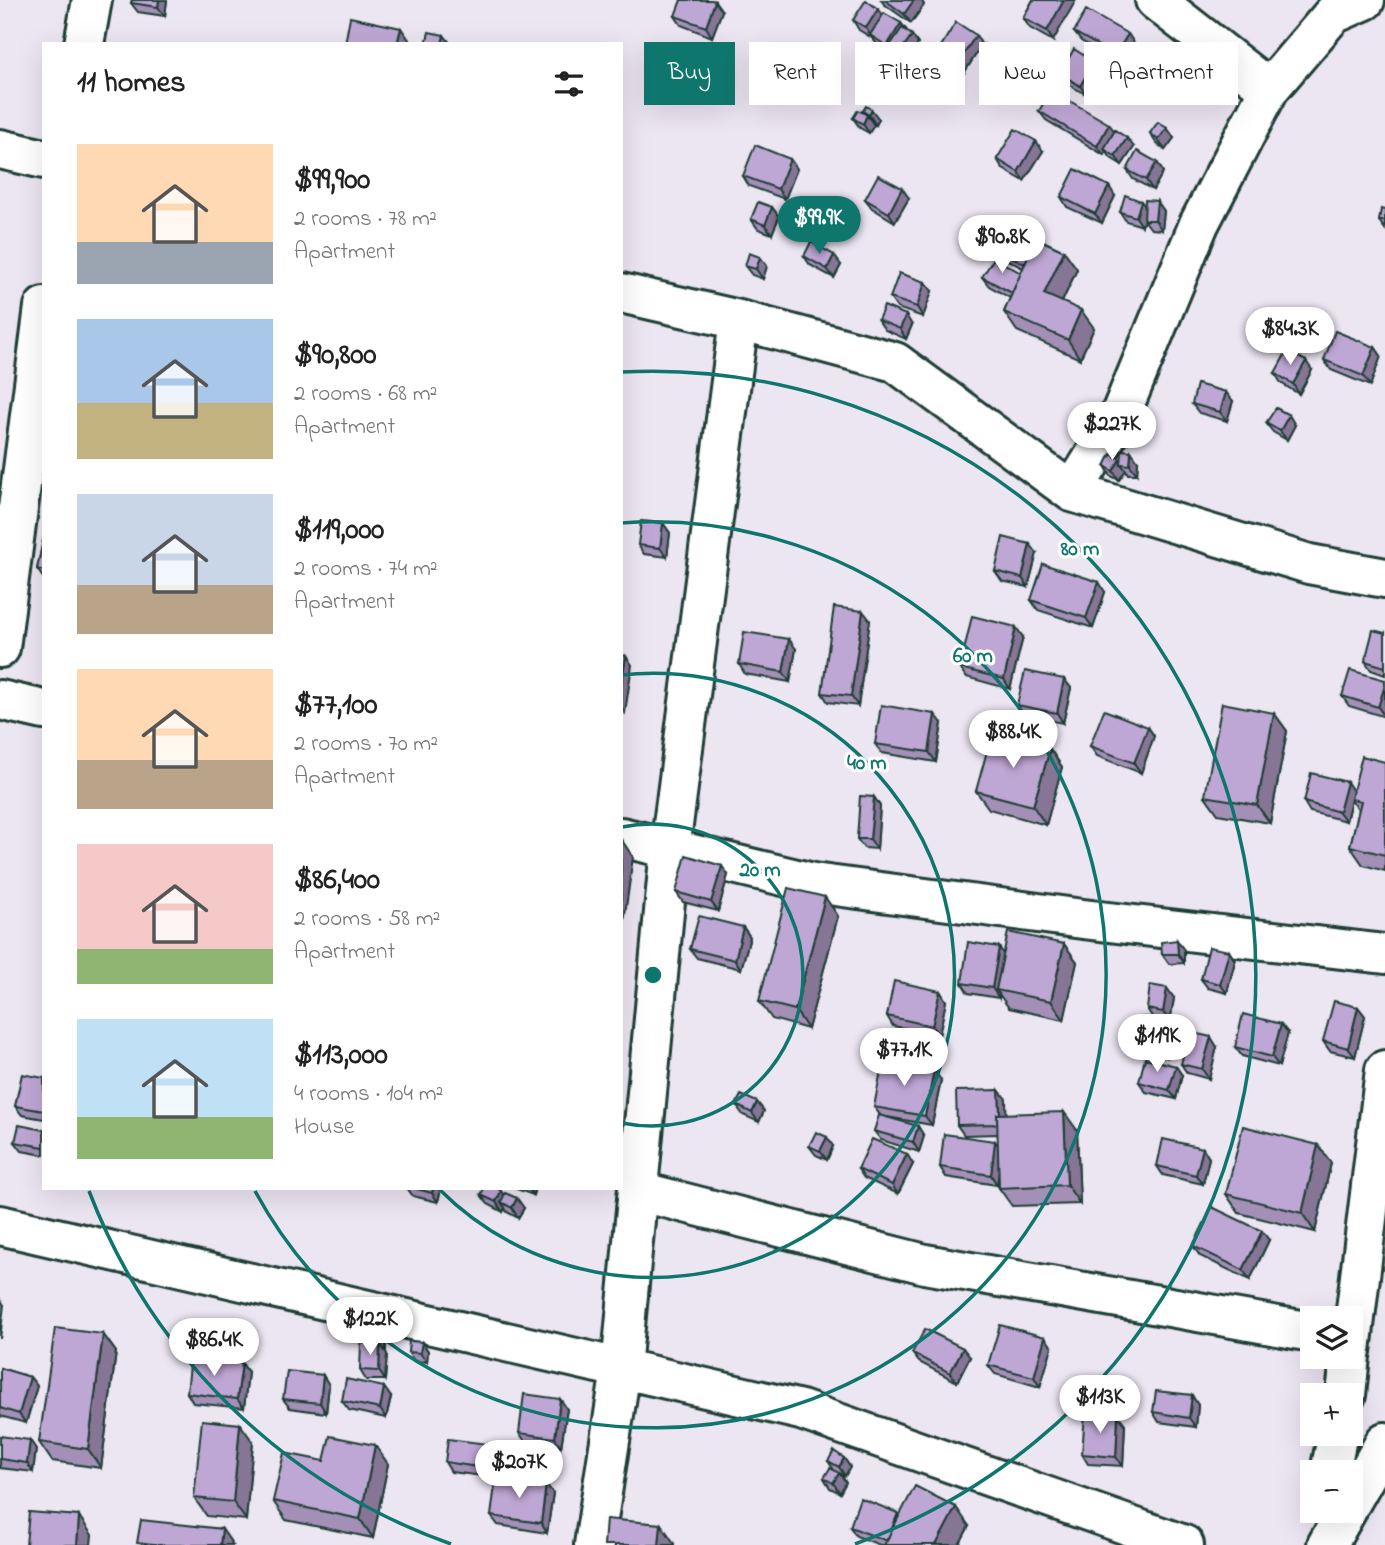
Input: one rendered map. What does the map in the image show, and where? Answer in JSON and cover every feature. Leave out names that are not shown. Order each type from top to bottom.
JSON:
[{"type":"street","points":[[84,42],[92,0]]},
{"type":"street","points":[[1155,0],[1269,89]]},
{"type":"street","points":[[1072,492],[1121,413],[1199,224],[1269,89],[1333,14],[1366,0]]},
{"type":"street","points":[[0,149],[42,159]]},
{"type":"street","points":[[623,293],[739,320],[895,362],[1072,492],[1309,564],[1385,578]]},
{"type":"street","points":[[594,1545],[621,1369],[670,848],[739,320]]},
{"type":"street","points":[[0,648],[42,322]]},
{"type":"street","points":[[0,700],[42,709]]},
{"type":"street","points":[[623,836],[813,883],[1083,919],[1385,954]]},
{"type":"street","points":[[1356,1306],[1385,1070]]},
{"type":"street","points":[[638,1191],[925,1264],[1300,1330]]},
{"type":"street","points":[[0,1225],[801,1410],[1184,1545]]},
{"type":"street","points":[[1363,1481],[1385,1442]]},
{"type":"street","points":[[1313,1545],[1318,1523]]},
{"type":"street","points":[[1327,1545],[1340,1523]]},
{"type":"building","points":[[132,0],[159,0],[158,7],[131,3]]},
{"type":"building","points":[[681,0],[715,1],[706,27],[675,16]]},
{"type":"building","points":[[866,0],[878,9],[866,28],[853,20]]},
{"type":"building","points":[[885,0],[914,0],[904,14]]},
{"type":"building","points":[[1033,0],[1064,0],[1047,31],[1023,18]]},
{"type":"building","points":[[1086,10],[1128,34],[1123,42],[1092,42],[1074,32]]},
{"type":"building","points":[[884,13],[901,23],[889,42],[881,42],[870,35]]},
{"type":"building","points":[[350,17],[401,28],[398,42],[345,42]]},
{"type":"building","points":[[956,22],[976,35],[965,52],[965,42],[944,42]]},
{"type":"building","points":[[902,28],[912,35],[907,42],[892,42]]},
{"type":"building","points":[[429,32],[444,35],[442,42],[426,42]]},
{"type":"building","points":[[1074,49],[1084,56],[1084,79],[1080,86],[1070,80],[1070,56]]},
{"type":"building","points":[[1070,101],[1109,124],[1097,146],[1039,111],[1042,105],[1070,105]]},
{"type":"building","points":[[866,106],[872,110],[869,115],[863,111]]},
{"type":"building","points":[[858,110],[867,115],[863,124],[853,118]]},
{"type":"building","points":[[1158,122],[1167,128],[1158,140],[1150,133]]},
{"type":"building","points":[[1015,129],[1036,141],[1018,172],[997,159]]},
{"type":"building","points":[[1115,130],[1127,138],[1115,156],[1104,149]]},
{"type":"building","points":[[755,145],[790,159],[778,189],[743,176]]},
{"type":"building","points":[[1137,151],[1157,162],[1146,180],[1127,170]]},
{"type":"building","points":[[1075,169],[1109,186],[1095,214],[1061,197]]},
{"type":"building","points":[[878,175],[902,188],[889,213],[865,199]]},
{"type":"building","points":[[1125,195],[1141,201],[1136,217],[1120,212]]},
{"type":"building","points":[[1145,200],[1157,201],[1155,220],[1144,220]]},
{"type":"building","points":[[758,202],[772,207],[765,225],[751,219]]},
{"type":"building","points":[[1381,209],[1385,210],[1385,221],[1379,221]]},
{"type":"building","points":[[1006,219],[1042,238],[1036,238],[1025,264],[992,246]]},
{"type":"building","points":[[1036,238],[1064,251],[1044,294],[1081,310],[1068,340],[1004,312]]},
{"type":"building","points":[[811,242],[834,255],[827,269],[804,256]]},
{"type":"building","points":[[749,253],[760,257],[756,269],[745,266]]},
{"type":"building","points":[[994,258],[1021,273],[1012,293],[982,277]]},
{"type":"building","points":[[899,273],[925,282],[917,307],[890,298]]},
{"type":"building","points":[[884,306],[906,315],[900,329],[878,320]]},
{"type":"building","points":[[1335,331],[1375,347],[1363,376],[1324,360]]},
{"type":"building","points":[[1287,351],[1306,361],[1293,384],[1275,373]]},
{"type":"building","points":[[1197,384],[1226,392],[1220,412],[1192,404]]},
{"type":"building","points":[[1276,408],[1289,415],[1280,431],[1266,423]]},
{"type":"building","points":[[1122,450],[1131,451],[1130,465],[1121,464]]},
{"type":"building","points":[[1111,454],[1120,459],[1113,471],[1105,466]]},
{"type":"building","points":[[641,521],[663,523],[660,548],[638,545]]},
{"type":"building","points":[[1003,537],[1030,544],[1022,578],[995,571]]},
{"type":"building","points":[[42,545],[42,570],[37,569]]},
{"type":"building","points":[[1043,564],[1099,582],[1086,618],[1031,600]]},
{"type":"building","points":[[834,607],[863,611],[851,696],[822,693]]},
{"type":"building","points":[[972,616],[1016,627],[1004,679],[960,668]]},
{"type":"building","points":[[1373,630],[1385,633],[1385,667],[1365,661]]},
{"type":"building","points":[[744,632],[789,639],[783,672],[739,664]]},
{"type":"building","points":[[1350,670],[1385,680],[1378,707],[1342,696]]},
{"type":"building","points":[[1025,671],[1064,679],[1057,713],[1017,705]]},
{"type":"building","points":[[1222,703],[1274,713],[1257,805],[1205,796]]},
{"type":"building","points":[[881,705],[935,714],[929,752],[875,744]]},
{"type":"building","points":[[1104,710],[1148,727],[1134,763],[1090,746]]},
{"type":"building","points":[[992,733],[1050,749],[1033,806],[976,791]]},
{"type":"building","points":[[1362,756],[1385,762],[1385,855],[1350,846],[1361,801],[1351,799]]},
{"type":"building","points":[[1311,773],[1347,782],[1339,812],[1304,802]]},
{"type":"building","points":[[860,796],[874,797],[870,839],[857,839]]},
{"type":"building","points":[[686,855],[722,866],[711,902],[676,892]]},
{"type":"building","points":[[788,888],[825,897],[795,1010],[759,1001]]},
{"type":"building","points":[[699,916],[743,927],[735,960],[690,949]]},
{"type":"building","points":[[1008,932],[1064,944],[1051,1001],[996,990]]},
{"type":"building","points":[[1177,940],[1178,954],[1162,954],[1161,942]]},
{"type":"building","points":[[968,942],[999,947],[992,988],[962,983]]},
{"type":"building","points":[[1209,947],[1229,951],[1220,984],[1201,979]]},
{"type":"building","points":[[894,981],[940,991],[932,1026],[887,1016]]},
{"type":"building","points":[[1150,985],[1167,988],[1163,1012],[1147,1009]]},
{"type":"building","points":[[1334,1001],[1358,1007],[1348,1048],[1323,1041]]},
{"type":"building","points":[[1243,1014],[1281,1024],[1272,1057],[1235,1047]]},
{"type":"building","points":[[1144,1017],[1165,1020],[1160,1048],[1140,1045]]},
{"type":"building","points":[[1189,1032],[1211,1037],[1202,1069],[1181,1064]]},
{"type":"building","points":[[1145,1058],[1176,1066],[1169,1090],[1139,1082]]},
{"type":"building","points":[[883,1060],[934,1070],[925,1116],[874,1107]]},
{"type":"building","points":[[22,1074],[42,1078],[42,1111],[15,1106]]},
{"type":"building","points":[[999,1090],[1000,1114],[997,1114],[997,1124],[957,1125],[956,1091]]},
{"type":"building","points":[[741,1095],[757,1102],[752,1113],[736,1105]]},
{"type":"building","points":[[1064,1112],[1067,1185],[999,1188],[997,1114]]},
{"type":"building","points":[[879,1115],[918,1126],[913,1142],[874,1131]]},
{"type":"building","points":[[19,1125],[42,1130],[42,1147],[15,1142]]},
{"type":"building","points":[[1243,1126],[1318,1145],[1302,1213],[1226,1194]]},
{"type":"building","points":[[816,1132],[827,1137],[820,1151],[809,1146]]},
{"type":"building","points":[[944,1134],[995,1141],[991,1175],[940,1167]]},
{"type":"building","points":[[872,1139],[907,1154],[892,1185],[858,1169]]},
{"type":"building","points":[[1163,1139],[1203,1148],[1196,1175],[1157,1166]]},
{"type":"building","points":[[483,1190],[501,1191],[496,1202],[481,1195]]},
{"type":"building","points":[[505,1193],[517,1198],[512,1208],[501,1202]]},
{"type":"building","points":[[1212,1207],[1262,1231],[1243,1270],[1193,1246]]},
{"type":"building","points":[[1000,1325],[1045,1337],[1034,1377],[988,1365]]},
{"type":"building","points":[[55,1328],[103,1334],[88,1449],[39,1442]]},
{"type":"building","points":[[925,1329],[963,1348],[950,1373],[912,1353]]},
{"type":"building","points":[[362,1334],[380,1334],[379,1342],[361,1342]]},
{"type":"building","points":[[409,1341],[422,1342],[420,1353],[408,1352]]},
{"type":"building","points":[[361,1343],[380,1344],[379,1371],[360,1370]]},
{"type":"building","points":[[191,1356],[242,1363],[237,1399],[187,1393]]},
{"type":"building","points":[[0,1368],[30,1377],[19,1414],[0,1408]]},
{"type":"building","points":[[287,1371],[323,1375],[320,1403],[283,1399]]},
{"type":"building","points":[[346,1379],[384,1387],[380,1409],[342,1401]]},
{"type":"building","points":[[1156,1391],[1192,1395],[1189,1418],[1153,1412]]},
{"type":"building","points":[[524,1394],[560,1399],[555,1438],[519,1433]]},
{"type":"building","points":[[1085,1413],[1118,1415],[1116,1457],[1082,1454]]},
{"type":"building","points":[[202,1420],[240,1424],[233,1502],[194,1498]]},
{"type":"building","points":[[0,1436],[30,1440],[27,1463],[0,1459]]},
{"type":"building","points":[[330,1436],[375,1445],[360,1519],[273,1501],[284,1453],[324,1461]]},
{"type":"building","points":[[448,1439],[488,1444],[484,1468],[445,1462]]},
{"type":"building","points":[[834,1451],[844,1458],[839,1467],[828,1461]]},
{"type":"building","points":[[830,1468],[839,1473],[833,1483],[824,1478]]},
{"type":"building","points":[[496,1477],[546,1484],[541,1523],[491,1516]]},
{"type":"building","points":[[915,1486],[956,1507],[936,1545],[884,1545]]},
{"type":"building","points":[[860,1498],[898,1513],[887,1541],[850,1527]]},
{"type":"building","points":[[29,1512],[79,1516],[77,1545],[26,1545]]},
{"type":"building","points":[[606,1519],[661,1524],[659,1545],[604,1545]]},
{"type":"building","points":[[141,1520],[222,1529],[220,1545],[137,1543]]}]
